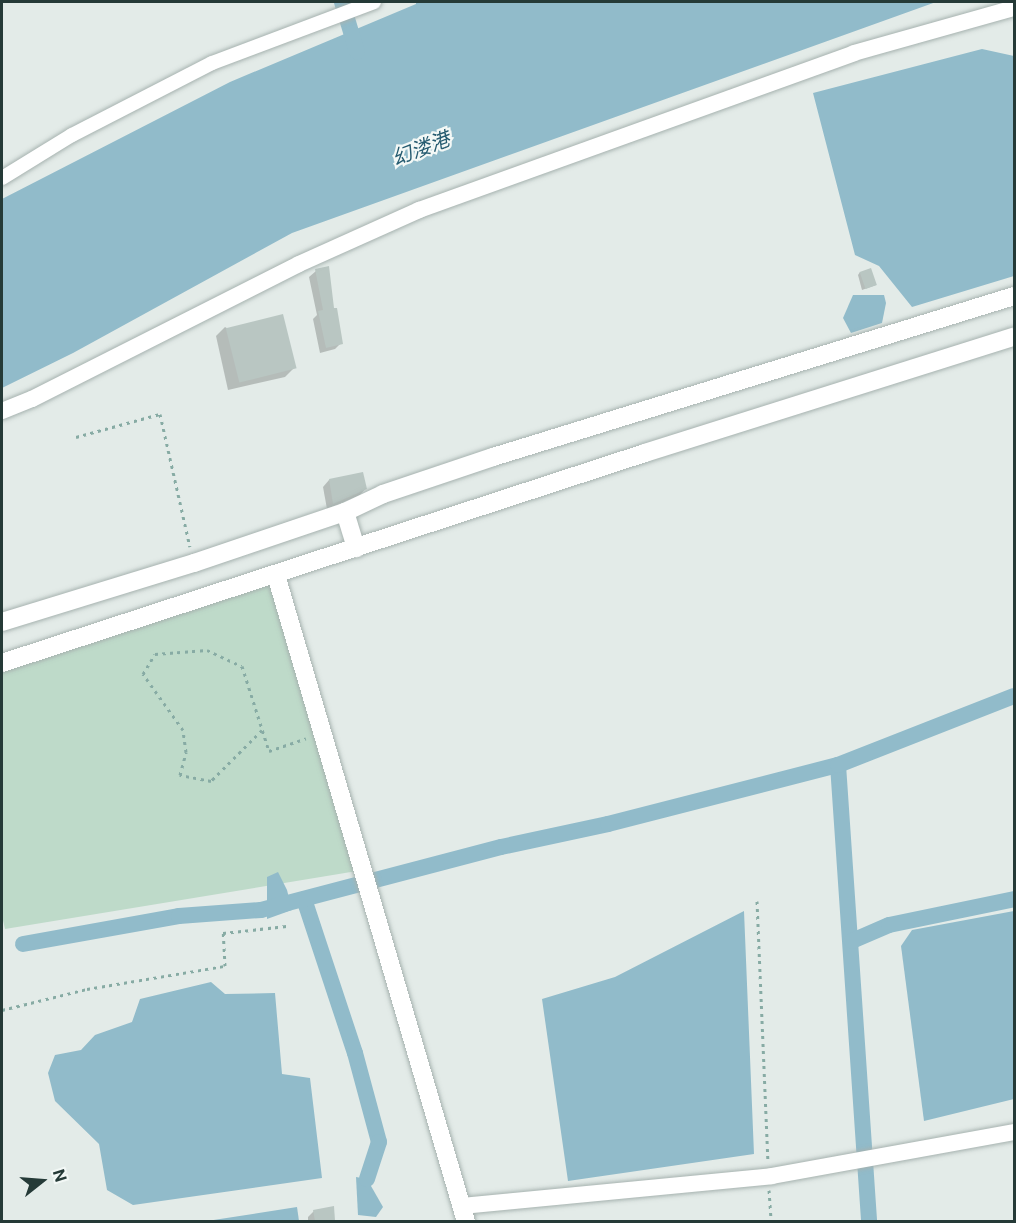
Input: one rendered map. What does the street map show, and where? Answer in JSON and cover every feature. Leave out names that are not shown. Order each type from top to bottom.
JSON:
[{"type":"main road","points":[[2,622],[194,563],[345,512],[383,494],[504,453],[1014,296]]},
{"type":"main road","points":[[2,663],[634,456],[1014,337]]},
{"type":"main road","points":[[345,512],[356,548]]},
{"type":"main road","points":[[276,575],[464,1214]]},
{"type":"street","points":[[2,178],[72,135],[212,63],[374,2]]},
{"type":"street","points":[[2,411],[33,399],[299,264],[419,210],[854,53],[1014,8]]},
{"type":"street","points":[[464,1214],[769,1176],[1014,1132]]},
{"type":"path","points":[[76,437],[160,414],[194,563]]},
{"type":"path","points":[[262,730],[211,781],[180,775],[186,752],[183,730],[143,674],[155,654],[207,650],[242,666],[269,751],[322,733]]},
{"type":"path","points":[[757,901],[771,1221]]},
{"type":"path","points":[[2,1010],[87,989],[225,966],[223,933],[287,926]]},
{"type":"green space","points":[[276,575],[363,870],[5,929],[2,916],[2,663]]},
{"type":"water","name":"幻溇港","points":[[416,2],[936,2],[292,233],[73,353],[2,388],[2,199],[230,82],[416,4]]},
{"type":"water","points":[[982,49],[1014,56],[1014,276],[912,307],[879,266],[855,255],[813,93]]},
{"type":"water","points":[[853,295],[884,295],[886,303],[882,323],[851,333],[843,318]]},
{"type":"water","points":[[278,872],[287,890],[292,910],[267,919],[267,877]]},
{"type":"water","points":[[744,911],[754,1154],[568,1181],[542,999],[615,977]]},
{"type":"water","points":[[1014,911],[1014,1099],[924,1121],[901,946],[912,930]]},
{"type":"water","points":[[211,982],[225,994],[275,993],[282,1074],[310,1078],[322,1178],[133,1205],[107,1190],[99,1144],[55,1101],[48,1073],[55,1055],[81,1050],[95,1035],[132,1022],[140,999]]},
{"type":"water","points":[[356,1177],[367,1179],[383,1207],[376,1217],[358,1215]]},
{"type":"water","points":[[297,1207],[299,1221],[207,1221]]},
{"type":"building","points":[[329,266],[334,308],[337,308],[343,344],[326,348],[318,311],[323,310],[315,269]]},
{"type":"building","points":[[871,268],[877,285],[866,289],[860,272]]},
{"type":"building","points":[[283,314],[297,368],[239,383],[226,328]]},
{"type":"building","points":[[363,472],[367,489],[333,504],[329,479]]},
{"type":"building","points":[[334,1206],[335,1221],[315,1221],[313,1210]]},
{"type":"waterway","points":[[342,2],[357,52]]},
{"type":"waterway","points":[[23,944],[179,916],[261,910],[501,847],[608,824],[838,765],[1014,696]]},
{"type":"waterway","points":[[838,765],[869,1222]]},
{"type":"waterway","points":[[304,899],[355,1053],[379,1142],[367,1179]]},
{"type":"waterway","points":[[852,941],[889,925],[1014,899]]}]
